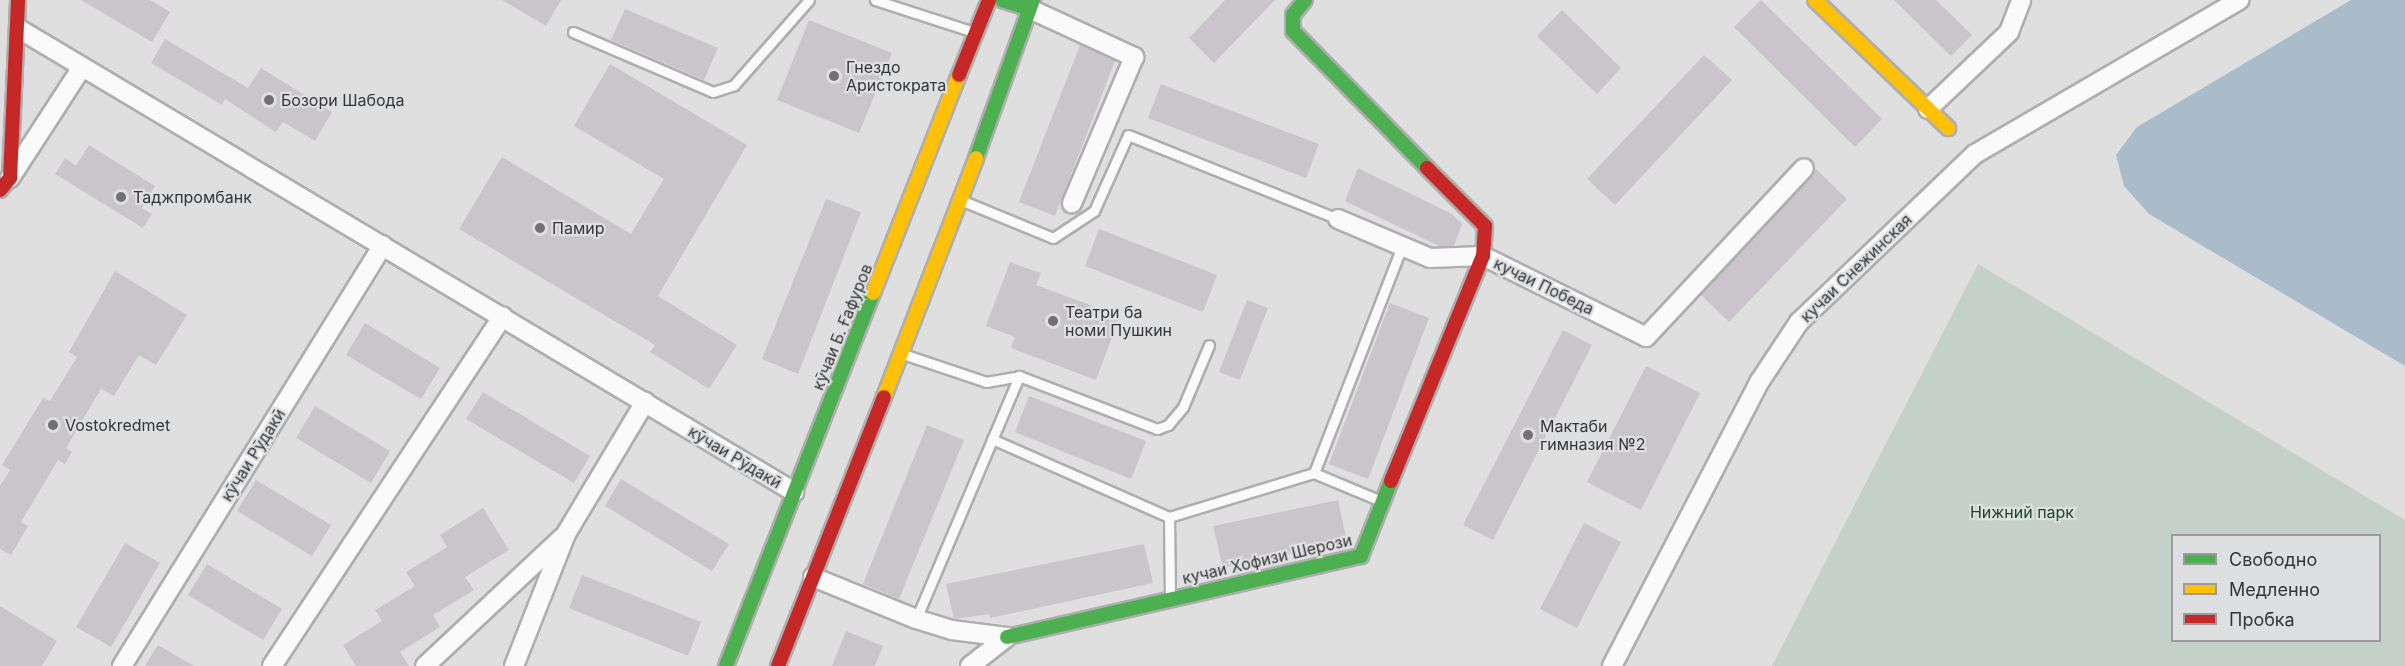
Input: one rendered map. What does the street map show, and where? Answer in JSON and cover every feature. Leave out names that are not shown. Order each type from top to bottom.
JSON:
[{"type":"street","points":[[5,184],[19,29],[18,0]]},
{"type":"street","name":"кӯчаи Б. Ғафуров","points":[[726,666],[989,0]]},
{"type":"street","points":[[1002,0],[1031,4],[1134,57],[1072,202]]},
{"type":"street","name":"кучаи Хофизи Шерози","points":[[1007,637],[1361,556],[1483,256],[1485,226],[1293,31],[1293,15],[1305,0]]},
{"type":"street","points":[[1815,0],[1948,128]]},
{"type":"street","points":[[1928,109],[2009,32],[2021,0]]},
{"type":"street","name":"кучаи Снежинская","points":[[1612,666],[1760,381],[1798,322],[1975,154],[2240,0]]},
{"type":"street","points":[[778,666],[961,200],[1031,4]]},
{"type":"street","name":"кӯчаи Рӯдакӣ","points":[[19,29],[503,316],[794,492]]},
{"type":"street","points":[[5,184],[82,67]]},
{"type":"street","name":"кучаи Победа","points":[[1338,219],[1430,258],[1483,256],[1646,336],[1804,168]]},
{"type":"street","name":"кӯчаи Рӯдакӣ","points":[[122,666],[383,245]]},
{"type":"street","points":[[272,666],[503,316]]},
{"type":"street","points":[[514,666],[566,534],[645,402]]},
{"type":"street","points":[[425,666],[566,534]]},
{"type":"street","points":[[813,577],[916,619],[952,630],[1007,637]]},
{"type":"street","points":[[970,666],[1007,637]]},
{"type":"lane","points":[[573,32],[713,92],[734,85],[809,0]]},
{"type":"lane","points":[[875,0],[976,33]]},
{"type":"lane","points":[[961,200],[1053,238],[1094,210],[1128,135],[1338,219]]},
{"type":"lane","points":[[1314,473],[1402,246]]},
{"type":"lane","points":[[901,353],[986,382],[1019,376],[1157,429],[1168,425],[1183,407],[1209,345]]},
{"type":"lane","points":[[916,619],[1019,376]]},
{"type":"lane","points":[[992,439],[1169,517],[1314,473],[1383,502]]},
{"type":"lane","points":[[1169,517],[1170,598]]},
{"type":"green space","name":"Нижний парк","points":[[1978,264],[2405,520],[2405,666],[1772,666]]},
{"type":"water","points":[[2351,0],[2405,0],[2405,366],[2149,214],[2124,186],[2116,155],[2137,127]]},
{"type":"building","points":[[81,0],[150,0],[170,12],[152,42]]},
{"type":"building","points":[[502,0],[561,0],[546,26]]},
{"type":"building","points":[[1225,0],[1275,0],[1214,63],[1189,38]]},
{"type":"building","points":[[1761,0],[1882,119],[1855,147],[1734,27]]},
{"type":"building","points":[[1894,0],[1936,0],[1972,35],[1951,56]]},
{"type":"building","points":[[625,9],[718,48],[704,80],[611,40]]},
{"type":"building","points":[[1562,10],[1621,68],[1597,94],[1537,36]]},
{"type":"building","name":"Гнездо Аристократа","points":[[809,20],[892,53],[859,133],[777,100]]},
{"type":"building","points":[[165,39],[248,88],[261,68],[332,112],[315,141],[283,122],[276,132],[225,99],[222,105],[151,63]]},
{"type":"building","points":[[1080,45],[1115,61],[1055,216],[1019,202]]},
{"type":"building","points":[[1704,55],[1732,80],[1615,205],[1587,179]]},
{"type":"building","points":[[610,64],[747,145],[658,296],[737,345],[709,389],[650,352],[655,345],[459,229],[502,157],[631,234],[664,179],[574,126]]},
{"type":"building","points":[[1161,84],[1319,144],[1306,178],[1148,118]]},
{"type":"building","name":"Таджпромбанк","points":[[89,145],[155,186],[142,208],[152,214],[143,228],[55,174],[65,158],[76,166]]},
{"type":"building","points":[[1358,168],[1452,214],[1462,224],[1454,246],[1439,246],[1345,201]]},
{"type":"building","points":[[1816,169],[1847,199],[1729,322],[1701,295]]},
{"type":"building","points":[[826,199],[861,212],[798,374],[762,359]]},
{"type":"building","points":[[1099,229],[1217,275],[1203,312],[1085,266]]},
{"type":"building","name":"Театри ба номи Пушкин","points":[[1010,262],[1041,273],[1036,285],[1120,316],[1096,380],[1011,348],[1015,337],[986,326]]},
{"type":"building","name":"Vostokredmet","points":[[115,271],[187,315],[156,365],[139,355],[114,396],[101,389],[66,448],[72,452],[65,464],[58,460],[21,522],[28,526],[11,555],[0,549],[0,486],[10,470],[2,465],[43,398],[50,401],[77,357],[69,352]]},
{"type":"building","points":[[1247,300],[1268,308],[1240,380],[1219,372]]},
{"type":"building","points":[[1390,303],[1429,318],[1368,479],[1329,464]]},
{"type":"building","points":[[365,323],[440,368],[421,399],[346,355]]},
{"type":"building","name":"Мактаби гимназия №2","points":[[1563,330],[1592,345],[1493,540],[1463,525]]},
{"type":"building","points":[[1646,366],[1700,393],[1641,510],[1587,482]]},
{"type":"building","points":[[483,392],[590,456],[574,483],[466,419]]},
{"type":"building","points":[[1029,396],[1146,441],[1131,479],[1015,432]]},
{"type":"building","points":[[315,406],[390,451],[371,483],[296,438]]},
{"type":"building","points":[[927,425],[964,440],[899,599],[863,584]]},
{"type":"building","points":[[621,479],[729,544],[712,571],[605,506]]},
{"type":"building","points":[[256,480],[331,525],[312,556],[237,511]]},
{"type":"building","points":[[1338,500],[1347,541],[1223,568],[1213,526]]},
{"type":"building","points":[[483,508],[509,550],[465,577],[474,590],[433,615],[440,627],[400,652],[409,666],[356,666],[343,645],[382,621],[375,610],[415,586],[406,572],[447,547],[440,535]]},
{"type":"building","points":[[1584,523],[1621,542],[1577,628],[1540,609]]},
{"type":"building","points":[[125,543],[160,563],[111,647],[76,627]]},
{"type":"building","points":[[1144,544],[1153,583],[990,618],[989,614],[954,619],[946,584]]},
{"type":"building","points":[[207,564],[282,609],[263,640],[188,595]]},
{"type":"building","points":[[582,575],[701,622],[688,656],[569,608]]},
{"type":"building","points":[[0,606],[57,641],[42,666],[0,666]]},
{"type":"building","points":[[846,631],[883,646],[875,666],[832,666]]},
{"type":"building","points":[[158,645],[194,666],[145,666]]},
{"type":"traffic: fast","points":[[1002,0],[1030,9]]},
{"type":"traffic: fast","points":[[976,158],[1033,0]]},
{"type":"traffic: fast","points":[[1305,0],[1293,15],[1293,31],[1427,168]]},
{"type":"traffic: fast","points":[[726,666],[873,293]]},
{"type":"traffic: fast","points":[[1007,637],[1361,556],[1391,481]]},
{"type":"traffic: slow","points":[[1815,0],[1948,128]]},
{"type":"traffic: slow","points":[[873,293],[959,75]]},
{"type":"traffic: slow","points":[[884,397],[976,158]]},
{"type":"traffic: jam","points":[[0,190],[10,178],[18,0]]},
{"type":"traffic: jam","points":[[959,75],[989,0]]},
{"type":"traffic: jam","points":[[1391,481],[1483,256],[1485,226],[1427,168]]},
{"type":"traffic: jam","points":[[778,666],[884,397]]},
{"type":"place","name":"Гнездо Аристократа","points":[[834,76]]},
{"type":"place","name":"Бозори Шабода","points":[[269,100]]},
{"type":"place","name":"Таджпромбанк","points":[[121,197]]},
{"type":"place","name":"Памир","points":[[540,228]]},
{"type":"place","name":"Театри ба номи Пушкин","points":[[1053,321]]},
{"type":"place","name":"Vostokredmet","points":[[53,425]]},
{"type":"place","name":"Мактаби гимназия №2","points":[[1528,435]]}]
